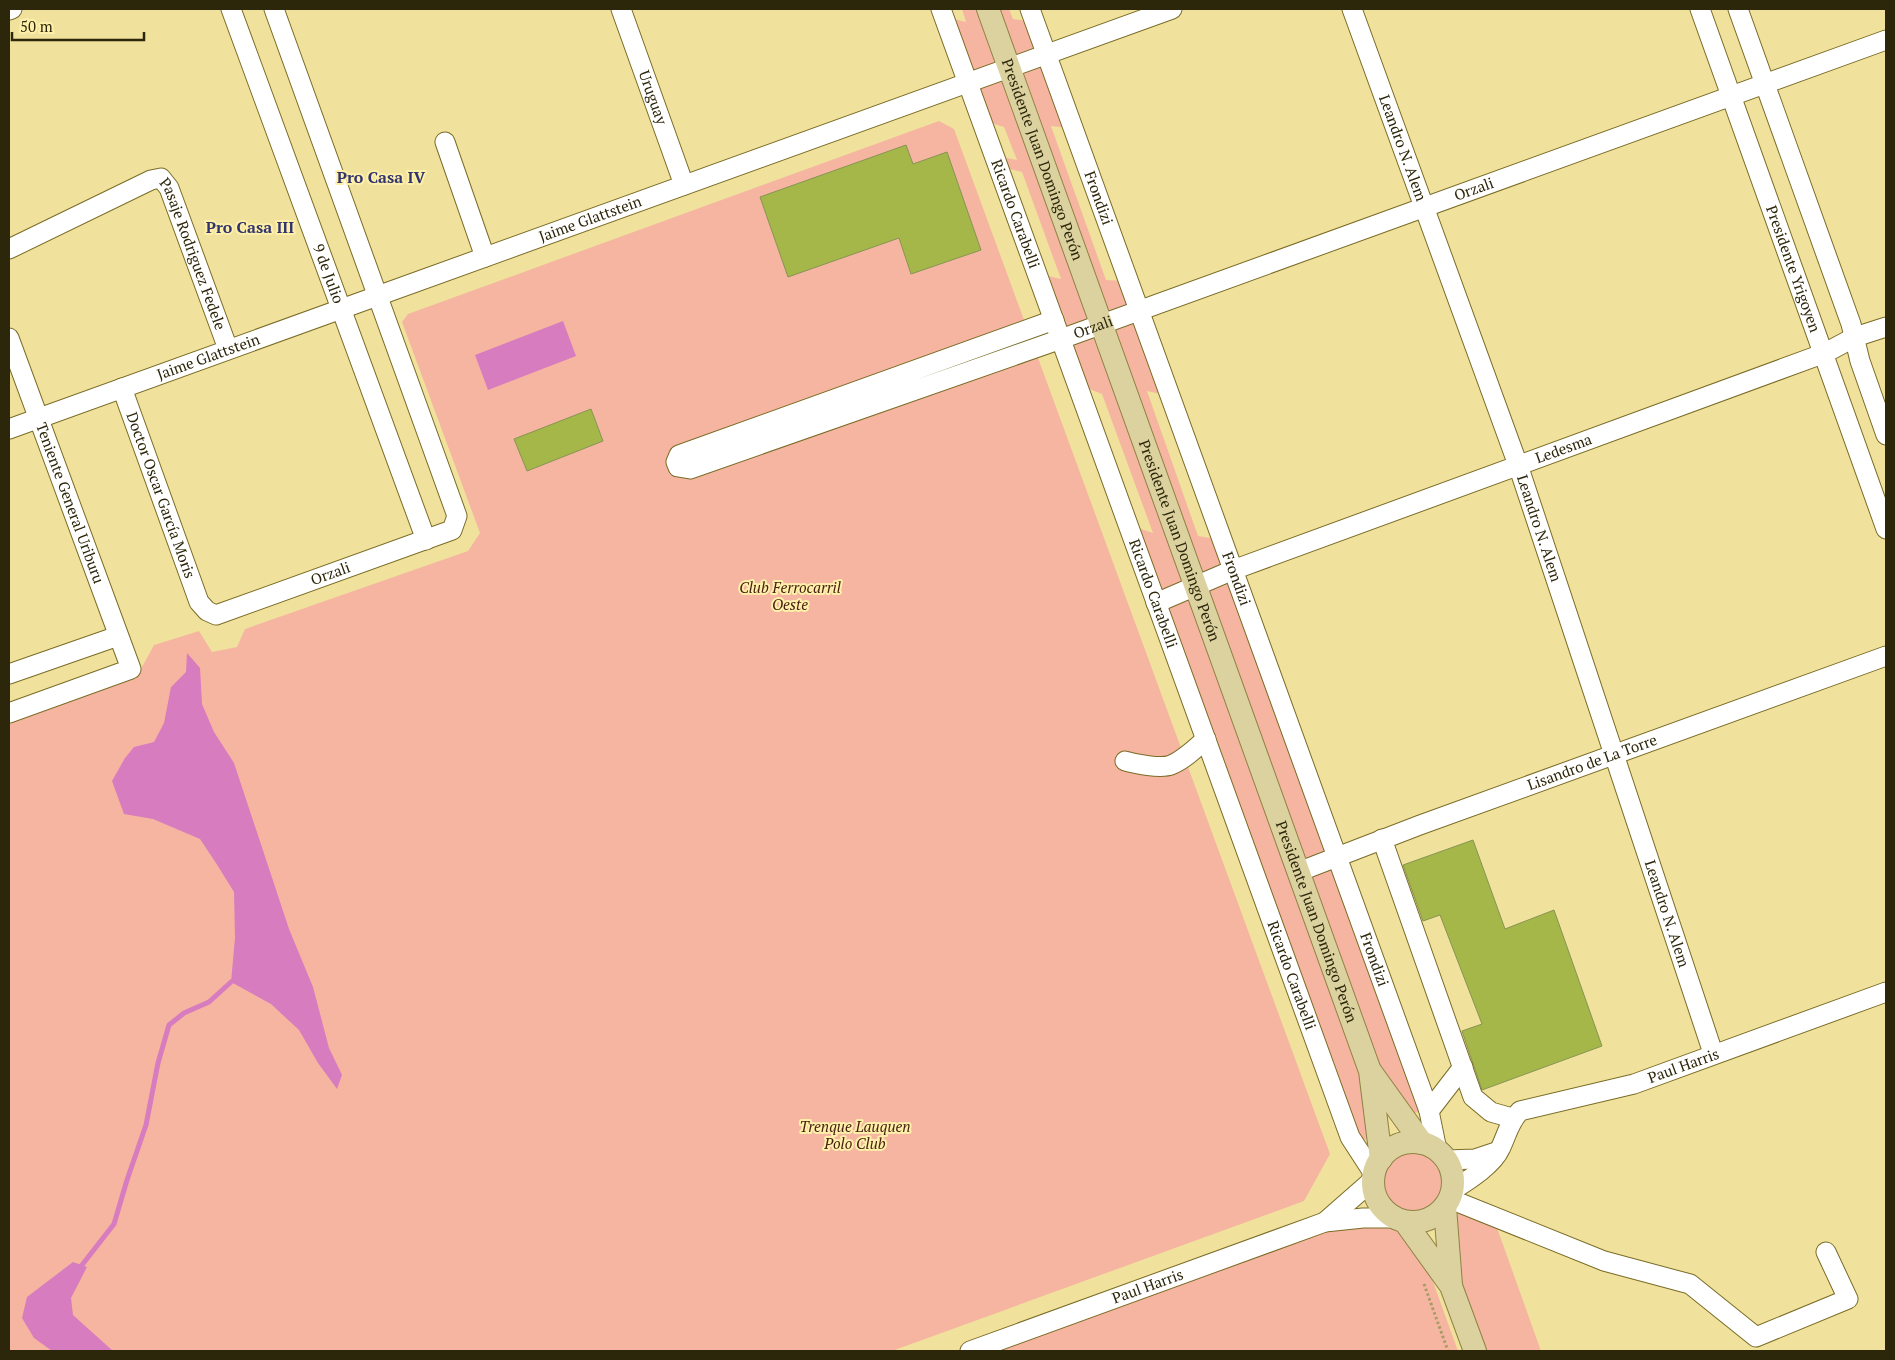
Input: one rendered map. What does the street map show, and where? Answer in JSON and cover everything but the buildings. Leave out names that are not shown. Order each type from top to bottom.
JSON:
[{"type":"main road","name":"Presidente Juan Domingo Perón","points":[[988,9],[1370,1071],[1376,1171]]},
{"type":"main road","name":"Presidente Juan Domingo Perón","points":[[1370,1071],[1435,1151]]},
{"type":"main road","points":[[1451,1286],[1449,1199],[1452,1170],[1435,1151],[1410,1142],[1399,1145],[1389,1151],[1376,1171],[1374,1191],[1378,1202],[1386,1211],[1400,1220],[1451,1286],[1475,1351]]},
{"type":"main road","points":[[1400,1220],[1416,1222],[1427,1220],[1437,1215],[1449,1199]]},
{"type":"street","name":"9 de Julio","points":[[231,9],[426,540]]},
{"type":"street","points":[[274,9],[377,296]]},
{"type":"street","name":"Uruguay","points":[[621,9],[684,185]]},
{"type":"street","name":"Ricardo Carabelli","points":[[941,9],[1350,1137],[1376,1171]]},
{"type":"street","name":"Frondizi","points":[[1030,9],[1428,1111],[1435,1151]]},
{"type":"street","name":"Jaime Glattstein","points":[[9,429],[1172,9]]},
{"type":"street","name":"Leandro N. Alem","points":[[1352,9],[1518,465],[1714,1053]]},
{"type":"street","name":"Presidente Yrigoyen","points":[[1700,9],[1825,353],[1886,529]]},
{"type":"street","points":[[1738,9],[1852,324],[1860,361],[1886,435]]},
{"type":"street","name":"Orzali","points":[[1054,320],[679,455],[676,462],[678,467],[690,469],[1102,324],[1886,40]]},
{"type":"street","points":[[445,142],[485,257]]},
{"type":"street","name":"Pasaje Rodriguez Fedele","points":[[9,249],[150,180],[161,178],[169,188],[228,349]]},
{"type":"street","name":"Orzali","points":[[199,602],[207,611],[216,615],[452,530],[457,516],[377,296]]},
{"type":"street","name":"Ledesma","points":[[1156,603],[1233,570],[1825,353],[1855,337],[1886,327]]},
{"type":"street","name":"Teniente General Uriburu","points":[[9,338],[118,636],[132,669],[9,713]]},
{"type":"street","name":"Doctor Oscar García Moris","points":[[122,388],[199,602]]},
{"type":"street","points":[[9,674],[118,636]]},
{"type":"street","name":"Lisandro de La Torre","points":[[1298,872],[1886,656]]},
{"type":"street","points":[[1125,761],[1137,764],[1170,766],[1193,752],[1206,739]]},
{"type":"street","points":[[1382,840],[1473,1097],[1492,1112],[1512,1118],[1499,1151],[1449,1199],[1604,1261],[1690,1284],[1756,1337],[1848,1299],[1826,1252]]},
{"type":"street","name":"Paul Harris","points":[[1512,1118],[1520,1111],[1634,1084],[1714,1053],[1886,992]]},
{"type":"street","points":[[1428,1111],[1463,1067]]},
{"type":"street","points":[[1435,1151],[1475,1159],[1499,1151]]},
{"type":"street","name":"Paul Harris","points":[[1325,1222],[1376,1171]]},
{"type":"street","name":"Paul Harris","points":[[970,1351],[1325,1222],[1363,1218],[1400,1220]]},
{"type":"path","points":[[1422,1279],[1448,1351]]},
{"type":"green space","points":[[962,9],[979,9],[1362,1072],[1370,1139],[1358,1140],[1135,527],[1153,533],[1102,394],[1084,387],[1044,275],[1061,279],[1022,172],[1005,168],[1001,157],[1017,160],[1004,127],[988,122],[950,18],[966,22]]},
{"type":"green space","points":[[996,9],[1009,9],[1013,19],[1029,21],[1068,128],[1051,126],[1106,280],[1124,281],[1165,395],[1147,391],[1198,536],[1217,539],[1423,1110],[1412,1114],[1377,1067]]},
{"type":"green space","points":[[939,121],[954,129],[1330,1154],[1304,1201],[892,1351],[9,1351],[9,724],[136,678],[154,645],[199,631],[212,652],[237,647],[245,629],[468,551],[480,533],[402,322],[408,314]]},
{"type":"green space","points":[[1413,1150],[1431,1156],[1439,1164],[1445,1182],[1439,1200],[1431,1208],[1413,1214],[1395,1208],[1387,1200],[1381,1182],[1387,1164],[1395,1156]]},
{"type":"green space","points":[[1454,1207],[1496,1225],[1541,1351],[1483,1351],[1458,1279]]},
{"type":"green space","points":[[1387,1224],[1399,1228],[1432,1279],[1458,1351],[990,1351],[1330,1226]]},
{"type":"shaded area","points":[[563,321],[576,356],[488,390],[475,355]]},
{"type":"shaded area","points":[[187,653],[200,668],[202,704],[214,732],[234,763],[289,929],[313,987],[329,1048],[342,1075],[337,1089],[318,1063],[299,1030],[271,1004],[231,982],[235,938],[234,892],[200,839],[153,819],[124,814],[112,781],[125,758],[134,747],[154,742],[164,723],[171,687],[186,672]]},
{"type":"shaded area","points":[[73,1262],[87,1267],[71,1298],[73,1315],[113,1351],[52,1351],[34,1338],[22,1318],[27,1297]]},
{"type":"waterway","points":[[82,1265],[114,1224],[146,1125],[158,1063],[169,1025],[184,1013],[209,1002],[231,982]]},
{"type":"district","name":"Pro Casa IV","points":[[381,177]]},
{"type":"district","name":"Pro Casa III","points":[[250,227]]},
{"type":"park label","name":"Club Ferrocarril Oeste","points":[[790,596]]},
{"type":"park label","name":"Trenque Lauquen Polo Club","points":[[855,1136]]}]
